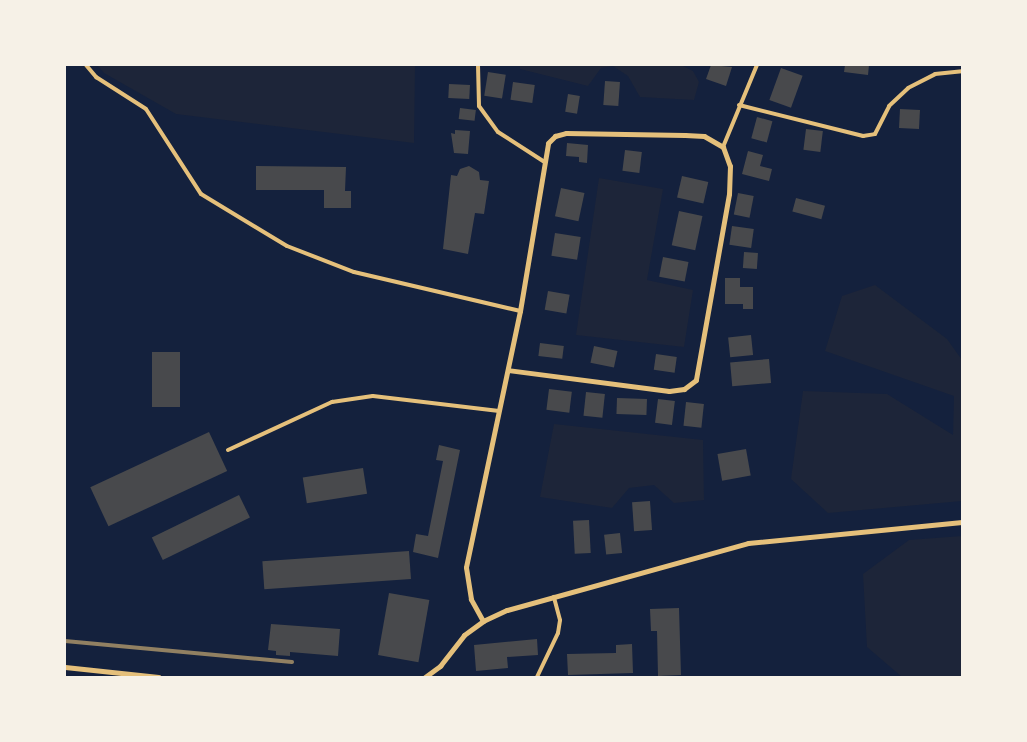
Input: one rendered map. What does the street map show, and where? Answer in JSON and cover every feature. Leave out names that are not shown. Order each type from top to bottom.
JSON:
[{"type":"street","points":[[483,621],[471,599],[466,567],[520,311],[538,217],[543,161],[548,143],[555,136],[566,133],[704,136],[723,147],[730,166],[729,194],[696,380],[684,389],[669,391],[508,370]]},
{"type":"street","points":[[425,677],[440,666],[464,636],[483,621],[507,610],[748,543],[962,522]]},
{"type":"street","points":[[65,667],[113,675],[158,677]]},
{"type":"lane","points":[[86,65],[96,77],[146,110],[201,194],[287,246],[354,272],[520,311]]},
{"type":"lane","points":[[478,65],[478,106],[498,132],[543,161]]},
{"type":"lane","points":[[723,147],[757,65]]},
{"type":"lane","points":[[739,105],[863,136],[875,134],[889,106],[908,88],[935,74],[962,71]]},
{"type":"lane","points":[[228,450],[332,402],[372,396],[499,410]]},
{"type":"lane","points":[[537,677],[558,633],[560,620],[554,597]]},
{"type":"shaded area","points":[[97,65],[415,65],[414,143],[176,114],[104,73]]},
{"type":"shaded area","points":[[520,65],[681,65],[693,71],[699,82],[694,100],[640,97],[628,76],[613,66],[601,68],[588,86],[520,69]]},
{"type":"shaded area","points":[[599,178],[663,189],[647,280],[693,290],[684,347],[576,335]]},
{"type":"shaded area","points":[[875,285],[947,339],[962,360],[962,501],[828,513],[791,479],[803,391],[887,394],[953,435],[954,396],[825,351],[842,296]]},
{"type":"shaded area","points":[[554,424],[703,440],[704,500],[674,503],[654,485],[629,488],[612,508],[540,497]]},
{"type":"shaded area","points":[[962,536],[962,677],[902,677],[867,647],[863,574],[909,540]]},
{"type":"building","points":[[711,65],[732,67],[726,86],[706,79]]},
{"type":"building","points":[[845,65],[869,65],[868,75],[844,72]]},
{"type":"building","points":[[781,68],[803,76],[791,108],[769,100]]},
{"type":"building","points":[[488,72],[506,75],[502,99],[484,96]]},
{"type":"building","points":[[605,81],[620,82],[618,106],[603,105]]},
{"type":"building","points":[[513,82],[535,85],[532,103],[510,100]]},
{"type":"building","points":[[449,84],[470,85],[469,99],[448,98]]},
{"type":"building","points":[[568,94],[580,96],[577,114],[565,112]]},
{"type":"building","points":[[460,108],[476,110],[475,121],[459,119]]},
{"type":"building","points":[[900,109],[920,110],[919,129],[899,128]]},
{"type":"building","points":[[757,117],[772,121],[767,142],[751,138]]},
{"type":"building","points":[[806,129],[823,131],[820,152],[803,150]]},
{"type":"building","points":[[455,130],[470,131],[468,154],[454,153],[451,133],[455,134]]},
{"type":"building","points":[[567,143],[588,145],[587,163],[579,162],[579,157],[566,156]]},
{"type":"building","points":[[625,150],[642,152],[639,173],[622,171]]},
{"type":"building","points":[[748,151],[763,155],[760,166],[772,169],[769,181],[742,174]]},
{"type":"building","points":[[256,166],[346,167],[345,191],[351,191],[351,208],[324,208],[324,190],[256,190]]},
{"type":"building","points":[[469,166],[479,172],[480,180],[489,181],[484,214],[475,213],[468,254],[443,249],[451,175],[457,176],[460,169]]},
{"type":"building","points":[[682,176],[708,182],[703,204],[677,197]]},
{"type":"building","points":[[561,188],[584,193],[578,221],[555,216]]},
{"type":"building","points":[[738,193],[754,196],[750,218],[734,215]]},
{"type":"building","points":[[796,198],[825,206],[821,219],[792,212]]},
{"type":"building","points":[[679,211],[702,216],[695,250],[672,245]]},
{"type":"building","points":[[732,226],[754,229],[751,248],[729,245]]},
{"type":"building","points":[[555,233],[581,237],[577,260],[551,256]]},
{"type":"building","points":[[744,252],[758,253],[757,269],[743,268]]},
{"type":"building","points":[[663,257],[689,262],[685,282],[659,277]]},
{"type":"building","points":[[725,278],[740,278],[740,287],[753,287],[753,309],[743,309],[743,304],[725,304]]},
{"type":"building","points":[[548,291],[570,295],[566,314],[545,310]]},
{"type":"building","points":[[751,335],[753,355],[730,357],[728,337]]},
{"type":"building","points":[[540,343],[564,346],[562,359],[538,356]]},
{"type":"building","points":[[594,346],[617,351],[614,368],[590,363]]},
{"type":"building","points":[[152,352],[180,352],[180,407],[152,407]]},
{"type":"building","points":[[656,354],[677,357],[675,373],[654,370]]},
{"type":"building","points":[[769,359],[771,383],[732,386],[730,362]]},
{"type":"building","points":[[549,389],[572,392],[569,413],[546,410]]},
{"type":"building","points":[[586,392],[605,394],[602,418],[583,416]]},
{"type":"building","points":[[617,398],[647,399],[646,415],[616,414]]},
{"type":"building","points":[[658,399],[675,401],[672,425],[655,423]]},
{"type":"building","points":[[686,402],[704,404],[701,428],[683,426]]},
{"type":"building","points":[[209,432],[227,471],[108,526],[90,487]]},
{"type":"building","points":[[439,445],[460,450],[438,558],[413,552],[416,534],[428,536],[443,461],[436,460]]},
{"type":"building","points":[[746,449],[751,476],[722,481],[717,454]]},
{"type":"building","points":[[363,468],[367,494],[307,503],[303,478]]},
{"type":"building","points":[[239,495],[250,517],[163,560],[152,538]]},
{"type":"building","points":[[650,501],[652,530],[634,531],[632,502]]},
{"type":"building","points":[[589,520],[591,553],[575,554],[573,521]]},
{"type":"building","points":[[620,533],[622,553],[606,555],[604,535]]},
{"type":"building","points":[[409,551],[411,579],[264,589],[262,561]]},
{"type":"building","points":[[389,593],[429,600],[418,662],[378,655]]},
{"type":"building","points":[[679,608],[681,675],[658,676],[657,631],[651,631],[650,609]]},
{"type":"building","points":[[271,624],[340,629],[338,656],[290,652],[290,656],[276,655],[276,651],[268,650]]},
{"type":"building","points":[[537,639],[538,655],[507,657],[508,668],[476,671],[474,645]]},
{"type":"building","points":[[632,644],[633,673],[568,675],[567,654],[616,653],[616,645]]},
{"type":"railway","points":[[65,641],[292,662]]}]
